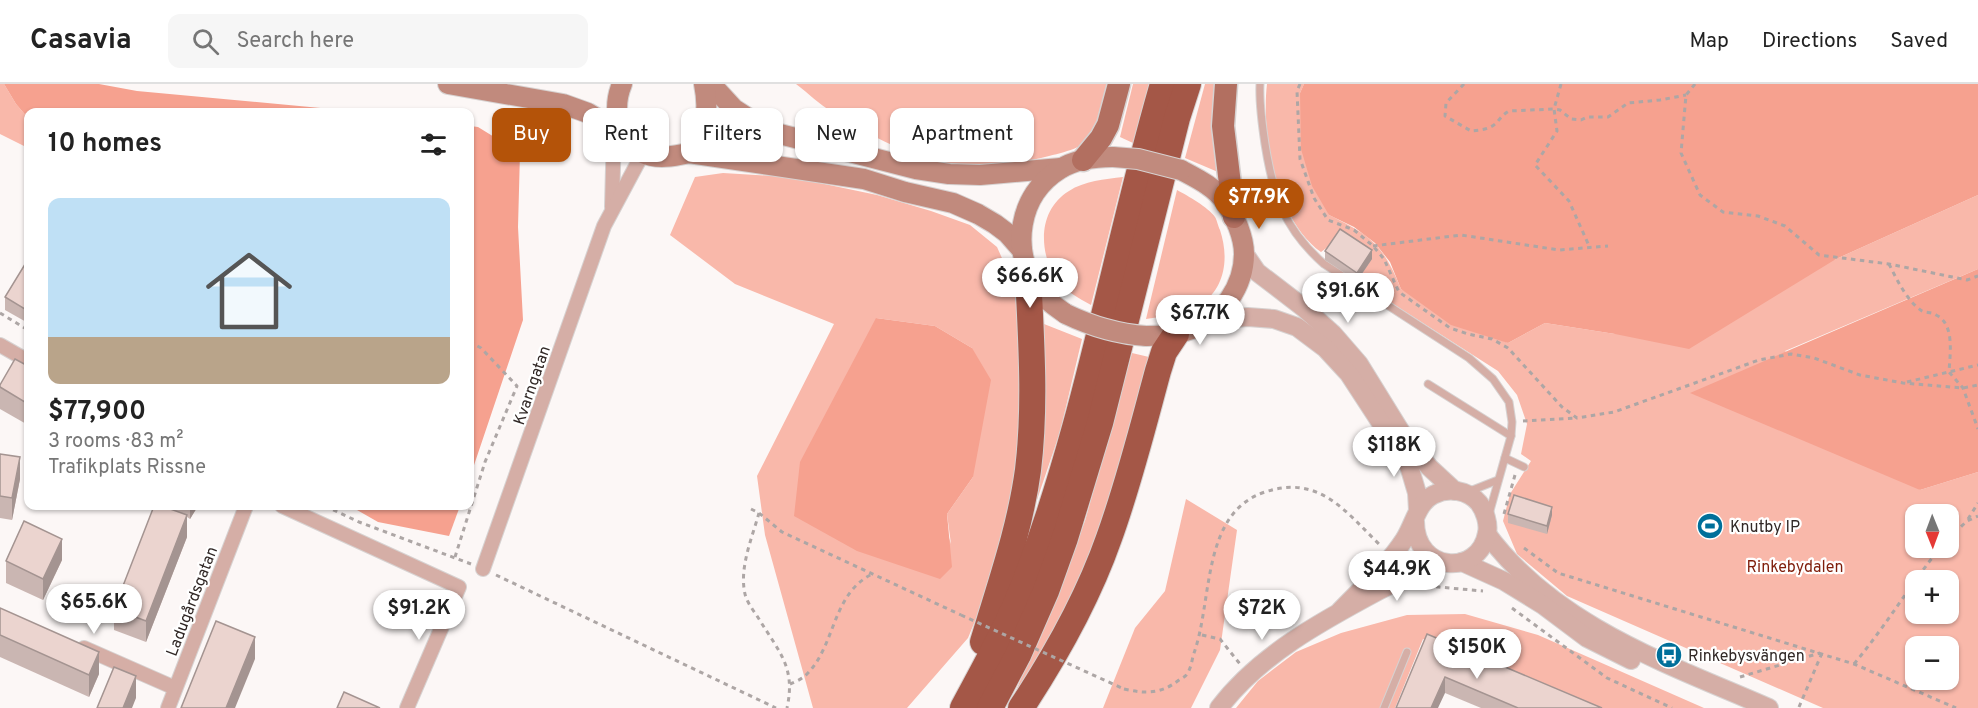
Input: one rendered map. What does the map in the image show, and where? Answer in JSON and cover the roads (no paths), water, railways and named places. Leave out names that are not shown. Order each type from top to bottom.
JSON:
[{"type":"highway","points":[[963,708],[1015,605],[1044,530],[1078,418],[1163,84]]},
{"type":"highway","points":[[990,708],[1018,655],[1046,591],[1065,538],[1100,423],[1177,118],[1188,84]]},
{"type":"highway","points":[[963,708],[1008,563],[1028,470],[1033,410],[1025,262]]},
{"type":"highway","points":[[1021,708],[1042,676],[1092,580],[1105,548],[1164,352],[1176,334]]},
{"type":"main road","points":[[448,84],[563,104],[583,110]]},
{"type":"main road","points":[[616,108],[617,97],[622,84]]},
{"type":"main road","points":[[704,84],[706,108]]},
{"type":"main road","points":[[711,84],[734,109],[768,131],[916,169],[949,174],[980,175],[1060,168],[1083,160],[1113,157],[1138,159],[1181,170],[1210,188],[1224,201],[1234,217],[1244,253],[1237,288],[1220,311],[1194,329],[1176,334],[1146,336],[1108,331],[1088,325],[1066,314],[1039,291],[1025,262],[1001,228],[978,214],[953,203],[864,179],[750,162]]},
{"type":"main road","points":[[1083,160],[1101,138],[1108,125],[1119,84]]},
{"type":"main road","points":[[1226,84],[1223,126],[1234,217]]},
{"type":"main road","points":[[1025,262],[1021,233],[1023,218],[1041,186],[1060,168]]},
{"type":"street","points":[[612,212],[616,162]]},
{"type":"street","name":"Kvarngatan","points":[[483,569],[604,226],[638,162]]},
{"type":"street","points":[[1244,253],[1257,272],[1304,308],[1333,334],[1359,364],[1401,432],[1429,467],[1480,504],[1510,563],[1550,598],[1594,626],[1656,660],[1769,708]]},
{"type":"street","points":[[1209,320],[1248,317],[1274,319],[1297,327],[1325,348],[1349,374],[1409,466],[1417,493],[1415,534],[1423,550],[1437,561],[1462,562],[1472,557],[1481,548],[1492,526]]},
{"type":"street","points":[[0,345],[24,360]]},
{"type":"street","points":[[1340,611],[1392,556],[1404,540],[1423,503],[1433,495],[1460,491]]},
{"type":"street","name":"Ladugårdsgatan","points":[[168,708],[244,510]]},
{"type":"street","points":[[291,510],[459,587],[407,708]]},
{"type":"street","points":[[1219,708],[1250,674],[1283,648],[1340,611],[1437,561]]},
{"type":"street","points":[[1462,562],[1504,581],[1544,605],[1587,638],[1652,670],[1739,708]]},
{"type":"street","points":[[77,645],[175,688]]},
{"type":"lane","points":[[1260,84],[1260,117],[1271,182],[1279,205],[1292,229],[1309,251],[1324,264],[1469,358],[1493,379],[1509,402],[1512,422],[1498,480],[1492,526]]},
{"type":"lane","points":[[1428,384],[1510,436]]},
{"type":"lane","points":[[1505,458],[1521,465]]},
{"type":"lane","points":[[1460,491],[1478,489],[1498,480]]},
{"type":"lane","points":[[1384,708],[1407,652]]},
{"type":"place","name":"Knutby IP","points":[[1710,526]]},
{"type":"place","name":"Rinkebysvängen","points":[[1669,655]]},
{"type":"park label","name":"Rinkebydalen","points":[[1795,566]]}]
